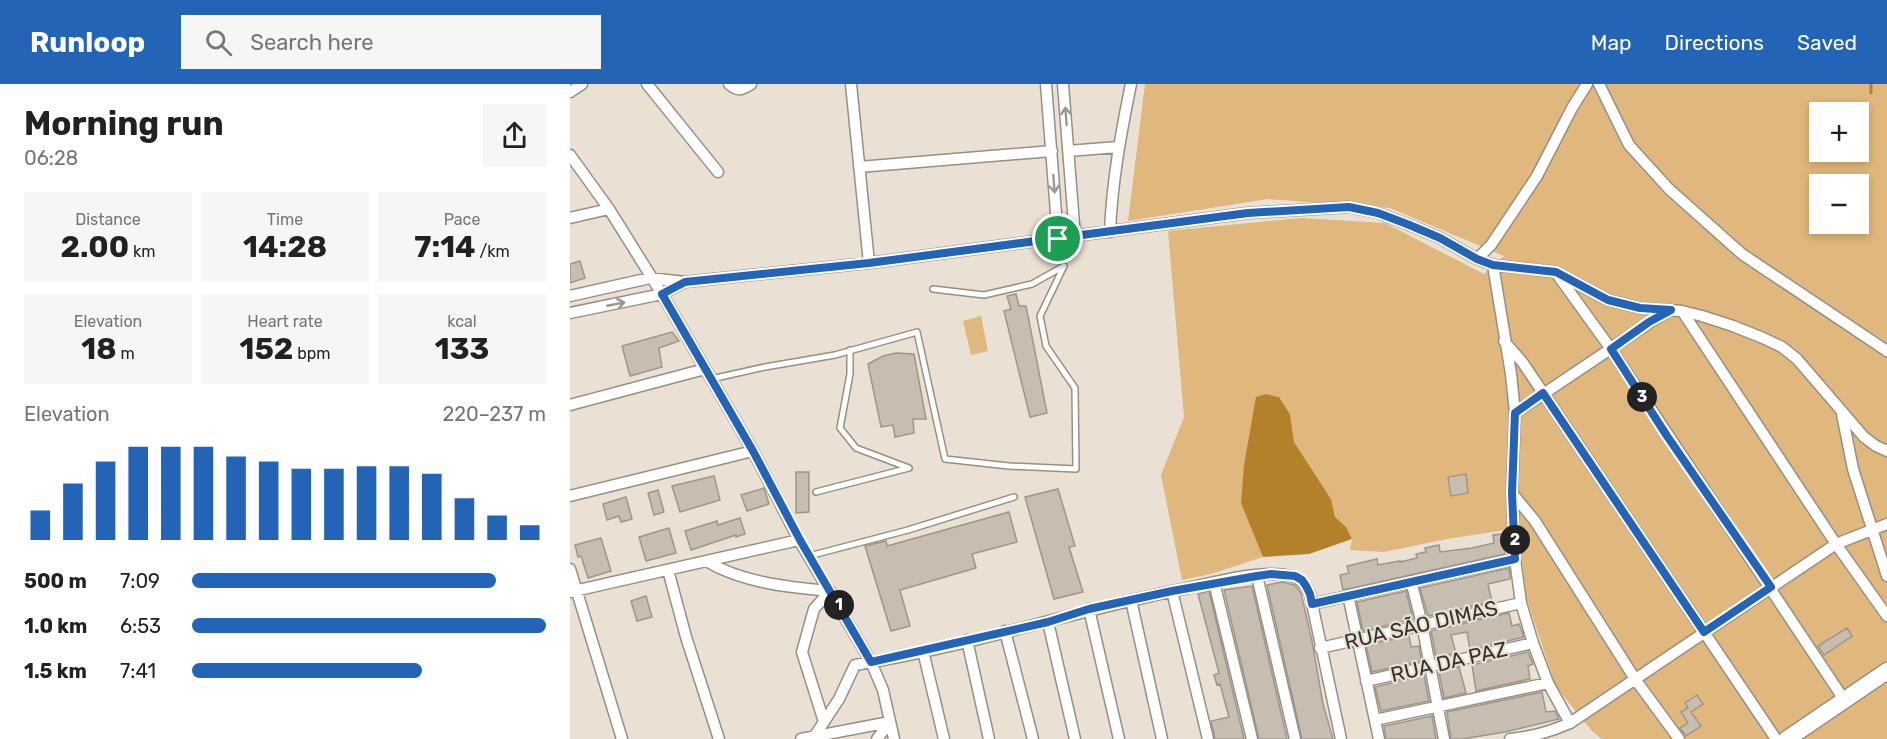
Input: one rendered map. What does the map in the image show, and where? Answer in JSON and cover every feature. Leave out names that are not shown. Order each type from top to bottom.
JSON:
[{"type":"street","points":[[570,92],[582,84]]},
{"type":"street","points":[[646,84],[718,172]]},
{"type":"street","points":[[729,84],[736,90],[751,84]]},
{"type":"street","points":[[851,84],[869,263]]},
{"type":"street","points":[[1046,84],[1058,239]]},
{"type":"street","points":[[1063,84],[1075,237]]},
{"type":"street","points":[[1110,232],[1112,187],[1131,84]]},
{"type":"street","points":[[1477,259],[1491,245],[1537,176],[1587,84]]},
{"type":"street","points":[[1599,84],[1629,145],[1669,189],[1742,254],[1887,351]]},
{"type":"street","points":[[1068,151],[1118,147]]},
{"type":"street","points":[[859,167],[1052,151]]},
{"type":"street","points":[[570,154],[609,208],[650,278],[662,294],[871,662],[883,690],[894,739]]},
{"type":"street","points":[[570,296],[650,278],[685,282],[869,263],[1248,213],[1349,207],[1378,213],[1407,224],[1493,265],[1556,272],[1608,300],[1640,308],[1677,311],[1733,326],[1782,347],[1797,358],[1842,414],[1864,437],[1887,451]]},
{"type":"street","points":[[570,218],[609,208]]},
{"type":"street","points":[[1493,265],[1515,413],[1512,493],[1515,559],[1521,603],[1548,683],[1570,723]]},
{"type":"street","points":[[1556,272],[1611,349],[1845,701]]},
{"type":"street","points":[[570,313],[662,294],[685,282]]},
{"type":"street","points":[[1515,413],[1649,322],[1677,311]]},
{"type":"street","points":[[1677,311],[1887,616]]},
{"type":"street","points":[[1504,341],[1523,363],[1776,739]]},
{"type":"street","points":[[570,405],[708,374]]},
{"type":"street","points":[[1842,414],[1853,469],[1887,576]]},
{"type":"street","points":[[570,496],[753,451]]},
{"type":"street","points":[[1512,493],[1535,521],[1635,679],[1679,739]]},
{"type":"street","points":[[1510,739],[1532,737],[1570,723],[1836,544],[1887,524]]},
{"type":"street","points":[[574,592],[800,540]]},
{"type":"street","points":[[1312,604],[1515,559]]},
{"type":"street","points":[[706,561],[720,569],[758,580],[830,591]]},
{"type":"street","points":[[570,569],[574,592],[622,739]]},
{"type":"street","points":[[668,570],[718,739]]},
{"type":"street","points":[[814,737],[847,684],[855,665],[1048,622],[1089,609],[1214,582],[1271,574],[1295,576],[1302,580],[1310,594],[1341,739]]},
{"type":"street","points":[[1257,576],[1295,739]]},
{"type":"street","points":[[1411,581],[1422,624],[1444,739]]},
{"type":"street","points":[[1214,582],[1252,739]]},
{"type":"street","points":[[824,722],[802,652],[814,609],[830,591]]},
{"type":"street","points":[[1172,591],[1208,739]]},
{"type":"street","points":[[1348,595],[1379,739]]},
{"type":"street","points":[[1131,600],[1162,739]]},
{"type":"street","name":"RUA SÃO DIMAS","points":[[1320,648],[1521,603]]},
{"type":"street","points":[[1089,609],[1119,739]]},
{"type":"street","points":[[1048,622],[1076,739]]},
{"type":"street","points":[[1005,632],[1033,739]]},
{"type":"street","points":[[967,640],[989,739]]},
{"type":"street","name":"RUA DA PAZ","points":[[1366,681],[1533,643]]},
{"type":"street","points":[[923,651],[944,739]]},
{"type":"street","points":[[1787,739],[1887,671]]},
{"type":"street","points":[[1375,720],[1548,683]]},
{"type":"street","points":[[801,739],[890,722]]},
{"type":"street","points":[[877,739],[890,722]]},
{"type":"lane","points":[[708,374],[850,351],[917,332],[945,459],[1010,466],[1076,469],[1075,388],[1046,346],[1040,316],[1064,266],[1032,284],[984,295],[933,289]]},
{"type":"lane","points":[[816,492],[909,468],[856,448],[840,428],[850,374],[850,351]]},
{"type":"lane","points":[[809,556],[908,530],[1014,497]]},
{"type":"shaded area","points":[[1145,84],[1887,84],[1887,739],[1602,739],[1592,731],[1556,687],[1527,600],[1518,528],[1384,552],[1350,550],[1352,539],[1346,527],[1335,517],[1331,499],[1294,442],[1290,414],[1279,397],[1266,394],[1254,531],[1263,557],[1211,574],[1182,580],[1161,475],[1184,417],[1168,231],[1301,218],[1385,223],[1484,274],[1504,256],[1390,208],[1268,199],[1128,221]]},
{"type":"shaded area","points":[[981,316],[988,351],[971,355],[963,321]]},
{"type":"shaded area","points":[[1266,394],[1279,397],[1290,414],[1294,442],[1331,499],[1335,517],[1346,527],[1352,539],[1309,554],[1263,557],[1241,503],[1244,465],[1256,397]]},
{"type":"building","points":[[580,261],[585,278],[570,283],[570,264]]},
{"type":"building","points":[[1016,294],[1019,306],[1026,306],[1047,413],[1030,417],[1004,311],[1011,309],[1007,296]]},
{"type":"building","points":[[672,332],[679,341],[659,348],[662,367],[630,376],[622,346]]},
{"type":"building","points":[[896,353],[914,354],[926,419],[913,419],[914,433],[895,437],[893,425],[881,427],[868,364],[883,356]]},
{"type":"building","points":[[796,472],[809,472],[809,512],[796,513]]},
{"type":"building","points":[[1466,474],[1468,493],[1451,496],[1448,477]]},
{"type":"building","points":[[714,476],[720,500],[680,512],[672,486]]},
{"type":"building","points":[[764,488],[769,504],[747,511],[741,495]]},
{"type":"building","points":[[1058,489],[1075,546],[1069,547],[1083,592],[1054,599],[1025,497]]},
{"type":"building","points":[[658,490],[664,512],[654,515],[648,493]]},
{"type":"building","points":[[626,497],[632,519],[621,522],[619,516],[607,520],[603,504]]},
{"type":"building","points":[[1009,512],[1017,542],[972,554],[976,568],[900,590],[910,626],[891,631],[865,546],[886,541],[887,546]]},
{"type":"building","points":[[740,518],[745,534],[691,550],[685,531],[717,521],[718,525]]},
{"type":"building","points":[[669,528],[676,553],[646,561],[639,537]]},
{"type":"building","points":[[1502,534],[1505,554],[1343,590],[1340,575],[1349,573],[1347,566],[1377,559],[1378,565],[1400,562],[1417,558],[1416,554],[1426,552],[1425,548],[1439,545],[1440,552],[1472,548],[1494,543],[1493,535]]},
{"type":"building","points":[[601,538],[611,571],[588,578],[575,545]]},
{"type":"building","points":[[1509,568],[1510,579],[1488,584],[1492,602],[1428,616],[1420,588]]},
{"type":"building","points":[[1282,582],[1294,585],[1301,593],[1323,704],[1333,739],[1302,739],[1267,585]]},
{"type":"building","points":[[1252,586],[1287,739],[1259,739],[1224,590]]},
{"type":"building","points":[[1209,591],[1244,739],[1215,739],[1211,721],[1229,717],[1220,684],[1217,685],[1214,675],[1219,673],[1198,594]]},
{"type":"building","points":[[1406,591],[1413,619],[1363,631],[1357,602]]},
{"type":"building","points":[[646,596],[652,617],[637,621],[631,601]]},
{"type":"building","points":[[1509,613],[1512,626],[1519,624],[1524,637],[1470,650],[1467,632],[1451,635],[1456,653],[1436,657],[1431,631]]},
{"type":"building","points":[[1847,628],[1852,636],[1824,655],[1818,646]]},
{"type":"building","points":[[1409,636],[1411,647],[1419,646],[1421,661],[1372,672],[1366,645]]},
{"type":"building","points":[[1528,652],[1533,664],[1528,666],[1530,679],[1476,691],[1472,665]]},
{"type":"building","points":[[1459,667],[1466,693],[1444,698],[1439,672]]},
{"type":"building","points":[[1424,675],[1429,701],[1381,711],[1375,687]]},
{"type":"building","points":[[1542,692],[1546,712],[1555,711],[1559,719],[1505,732],[1451,739],[1447,712]]},
{"type":"building","points":[[1697,695],[1703,704],[1691,712],[1701,726],[1686,736],[1680,728],[1688,723],[1681,712],[1688,708],[1685,703]]},
{"type":"building","points":[[1432,716],[1436,739],[1386,739],[1384,726]]},
{"type":"waterway","points":[[1871,84],[1871,93]]},
{"type":"route","points":[[1349,207],[1378,213],[1407,224],[1493,265],[1556,272],[1608,300],[1640,308],[1671,310],[1649,322],[1611,349],[1667,436],[1771,587],[1704,632],[1543,393],[1515,413],[1512,493],[1515,559],[1312,604],[1306,586],[1295,576],[1271,574],[1214,582],[1089,609],[1048,622],[871,662],[662,294],[685,282],[869,263],[1058,239],[1248,213],[1349,207]]}]
